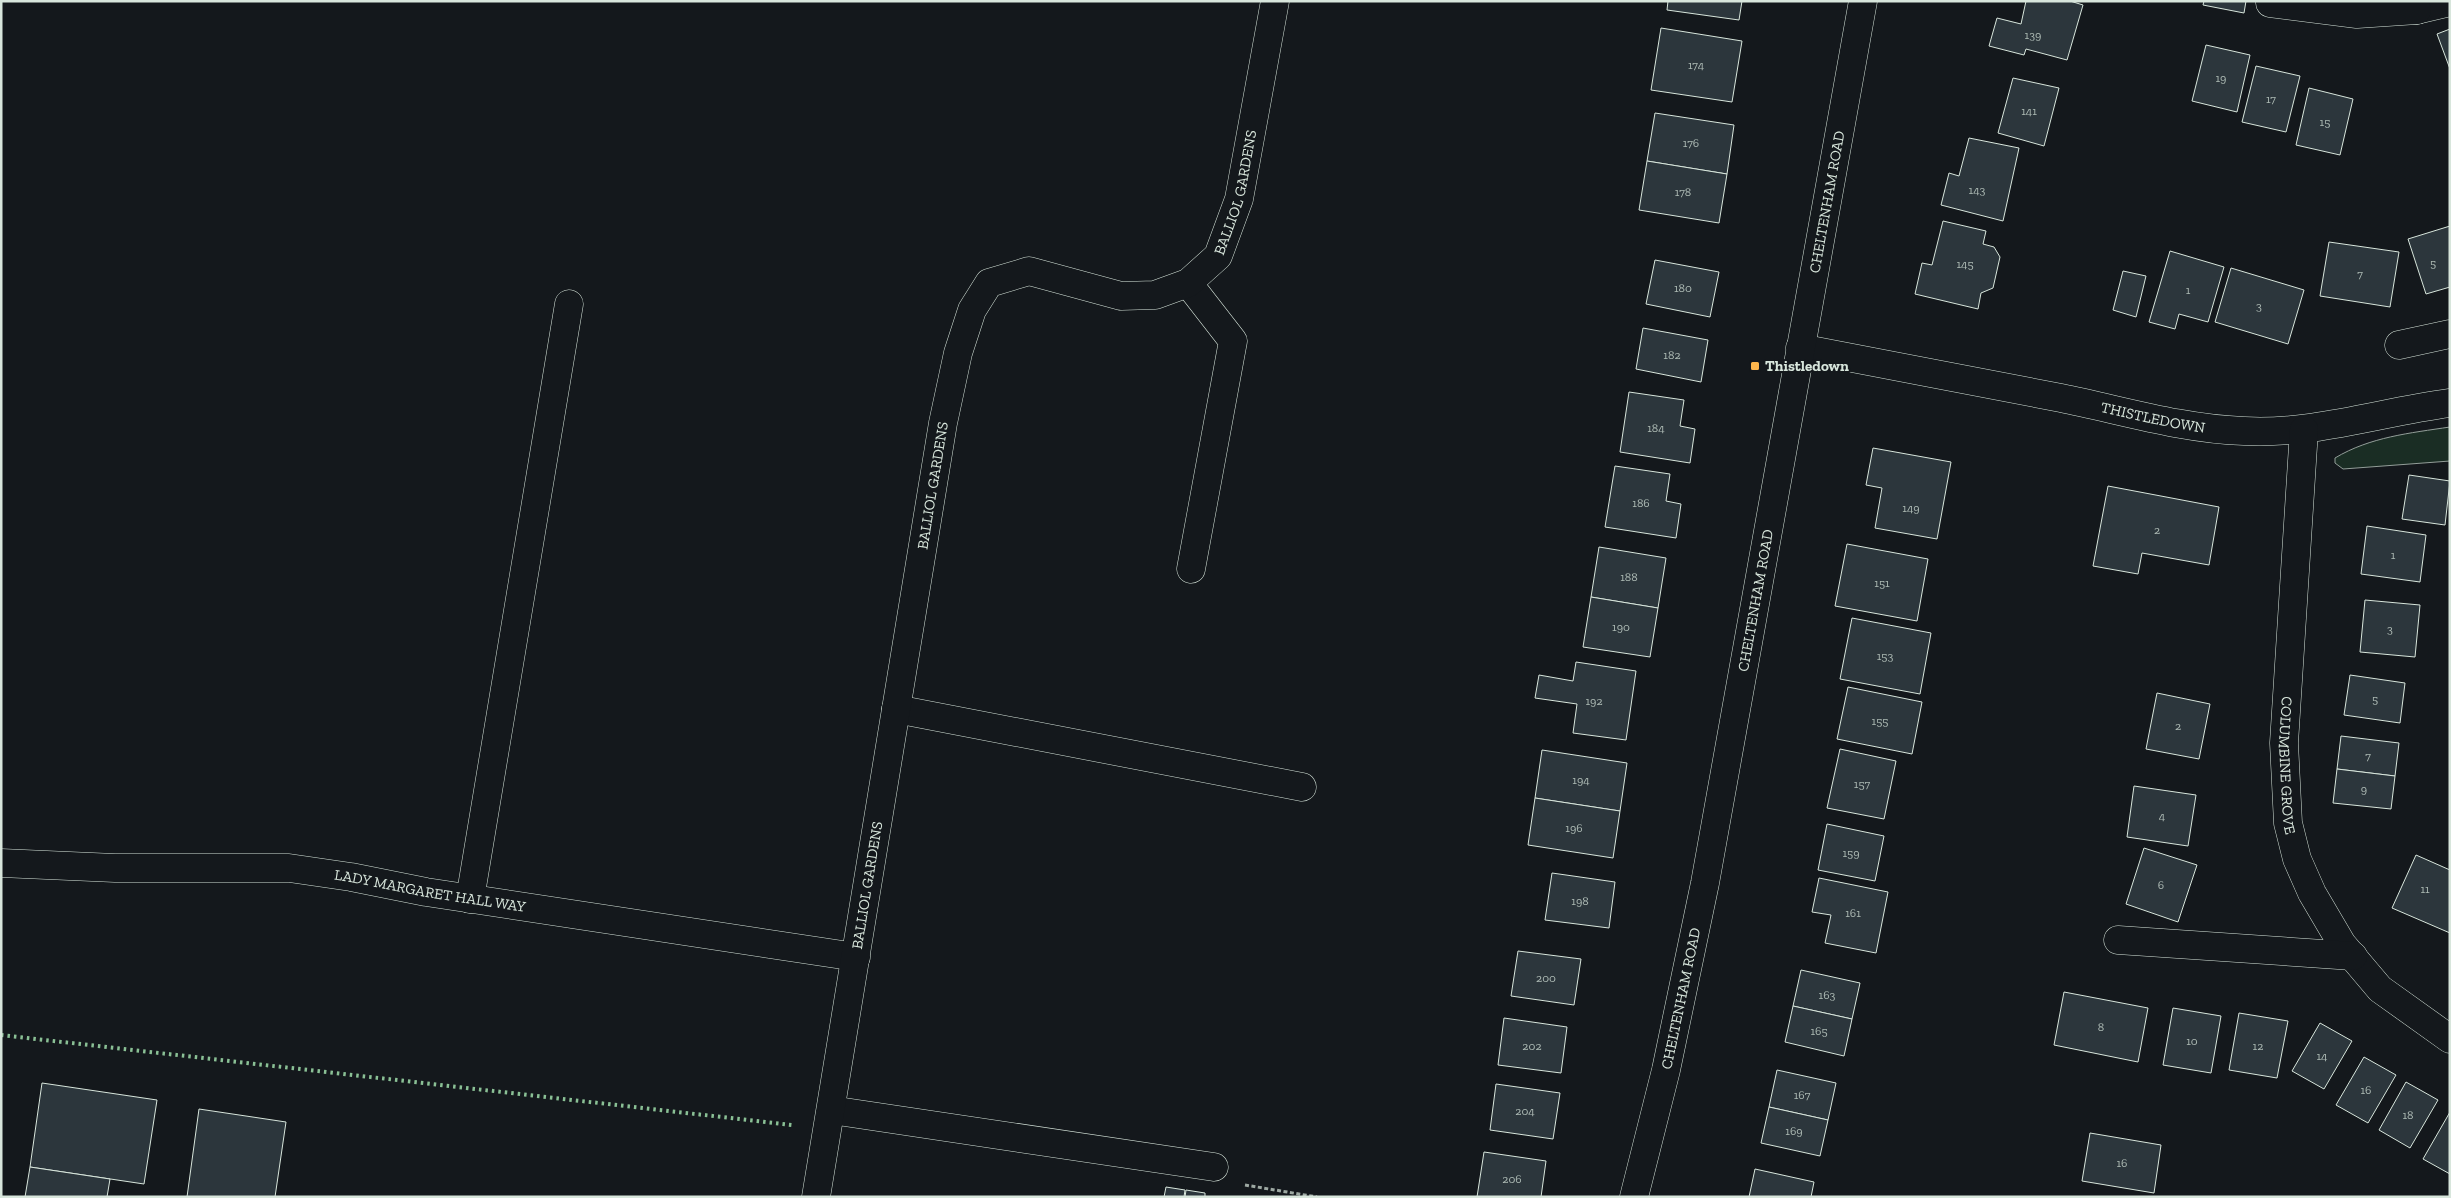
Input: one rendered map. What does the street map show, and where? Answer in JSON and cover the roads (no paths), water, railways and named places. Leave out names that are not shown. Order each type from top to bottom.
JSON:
[{"type":"street","name":"BALLIOL GARDENS","points":[[816,1197],[942,423],[958,354],[972,310],[989,283],[1029,271],[1121,296],[1155,295],[1188,283],[1218,256],[1239,199],[1275,1]]},
{"type":"street","name":"CHELTENHAM ROAD","points":[[1634,1197],[1666,1070],[1705,883],[1863,1]]},
{"type":"street","points":[[2270,2],[2357,14],[2450,2]]},
{"type":"street","points":[[1188,283],[1233,341],[1191,569]]},
{"type":"street","points":[[470,899],[569,304]]},
{"type":"street","points":[[2399,345],[2450,334]]},
{"type":"street","name":"THISTLEDOWN","points":[[1800,348],[2062,398],[2186,425],[2244,431],[2304,430],[2412,408],[2450,403]]},
{"type":"street","name":"COLUMBINE GROVE","points":[[2304,430],[2284,743],[2288,823],[2297,859],[2312,893],[2342,944],[2380,989],[2450,1039]]},
{"type":"street","points":[[896,709],[1302,787]]},
{"type":"street","name":"LADY MARGARET HALL WAY","points":[[1,863],[114,868],[289,868],[470,899],[856,957]]},
{"type":"street","points":[[2118,940],[2352,956]]},
{"type":"street","points":[[831,1110],[1214,1166]]},
{"type":"place","name":"Thistledown","points":[[1755,366]]}]
